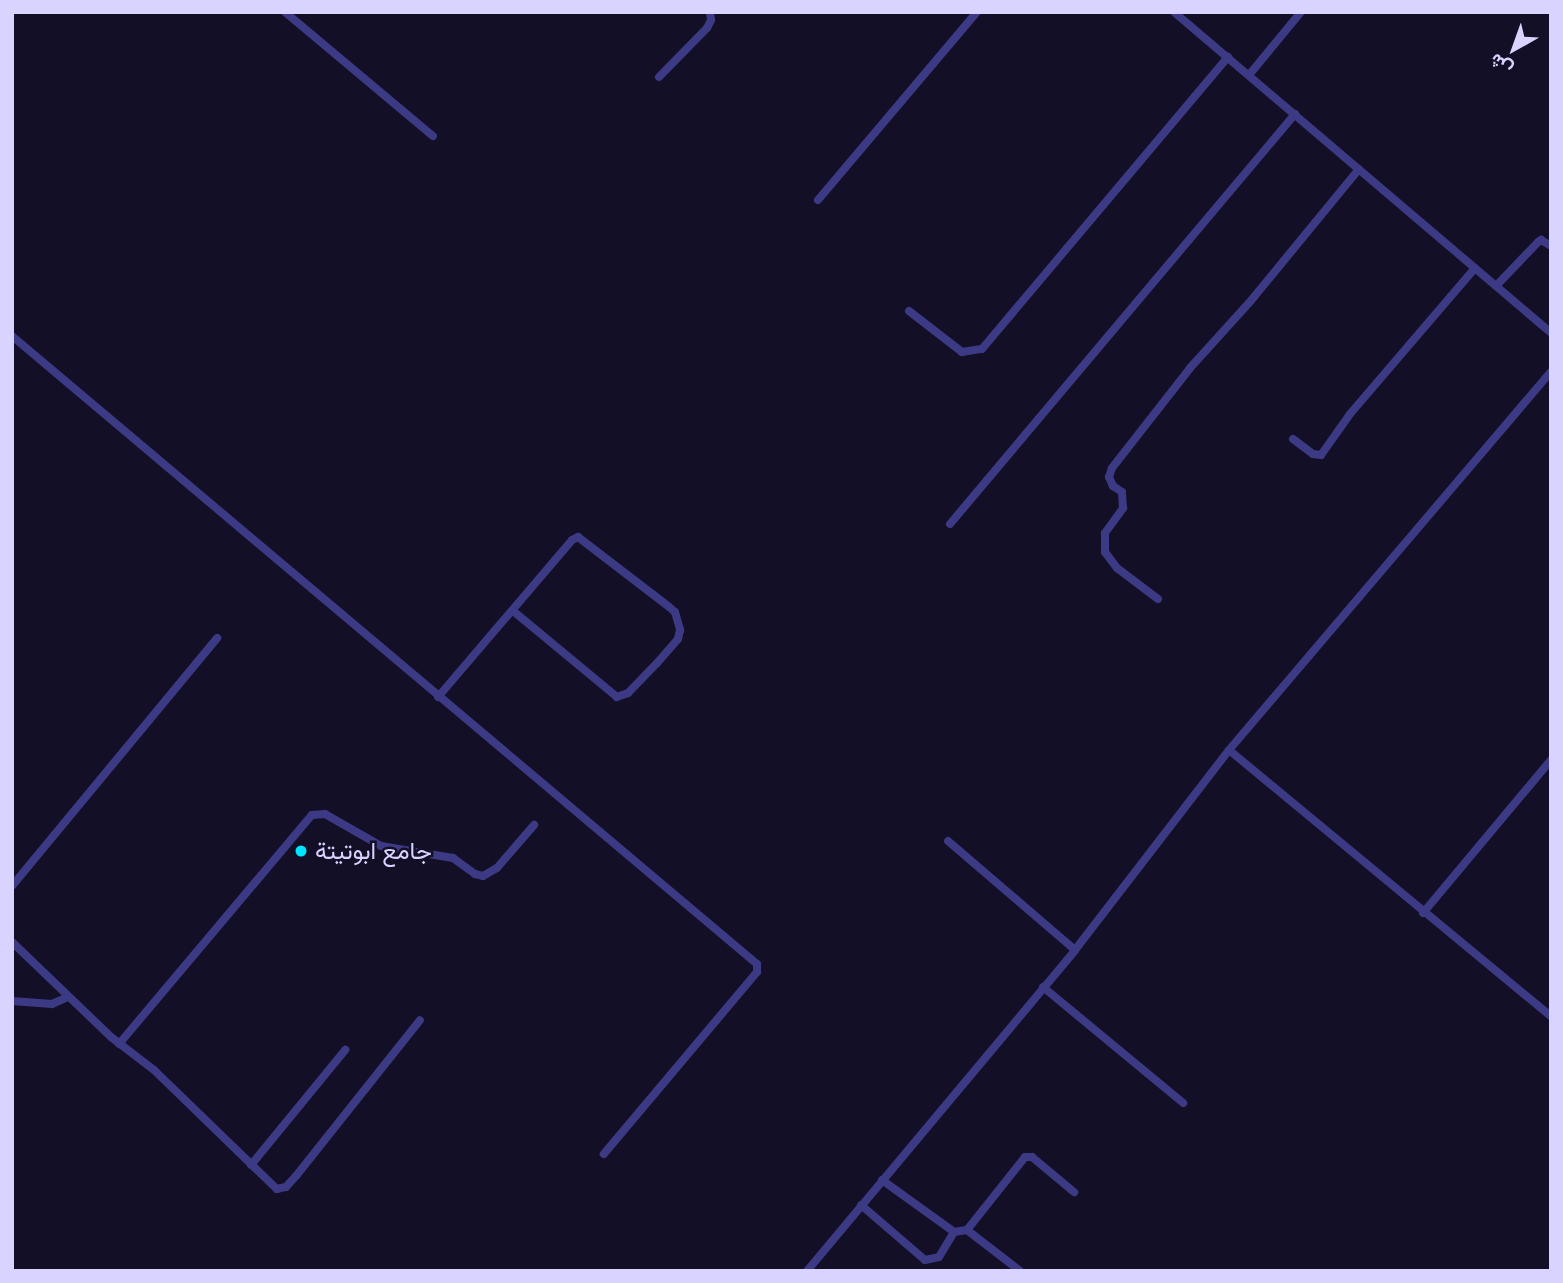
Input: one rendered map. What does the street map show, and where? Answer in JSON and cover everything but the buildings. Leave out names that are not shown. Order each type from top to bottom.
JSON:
[{"type":"street","points":[[285,12],[433,136]]},
{"type":"street","points":[[659,77],[707,28],[711,20],[710,12]]},
{"type":"street","points":[[818,200],[977,12]]},
{"type":"street","points":[[1174,12],[1550,332]]},
{"type":"street","points":[[1248,75],[1301,12]]},
{"type":"street","points":[[909,311],[962,352],[982,349],[1227,57]]},
{"type":"street","points":[[950,524],[1295,114]]},
{"type":"street","points":[[1158,599],[1116,568],[1105,552],[1105,533],[1123,508],[1122,492],[1113,486],[1109,477],[1112,468],[1190,368],[1249,303],[1359,169]]},
{"type":"street","points":[[1496,286],[1538,242],[1541,240],[1551,246]]},
{"type":"street","points":[[1293,439],[1313,454],[1321,455],[1350,414],[1475,268]]},
{"type":"street","points":[[12,336],[757,964],[757,972],[604,1154]]},
{"type":"street","points":[[807,1271],[1075,950],[1229,750],[1551,371]]},
{"type":"street","points":[[438,697],[513,611],[578,537],[675,612],[680,630],[678,639],[657,663],[628,693],[617,697],[513,611]]},
{"type":"street","points":[[12,887],[217,638]]},
{"type":"street","points":[[1229,750],[1423,913],[1551,1016]]},
{"type":"street","points":[[1423,913],[1551,760]]},
{"type":"street","points":[[119,1044],[312,815],[326,814],[380,846],[453,858],[475,874],[483,876],[497,869],[534,825]]},
{"type":"street","points":[[948,841],[1075,950]]},
{"type":"street","points":[[12,942],[119,1044],[154,1070],[277,1189],[286,1187],[420,1020]]},
{"type":"street","points":[[1043,987],[1183,1103]]},
{"type":"street","points":[[12,1001],[52,1004],[68,997]]},
{"type":"street","points":[[251,1165],[345,1049]]},
{"type":"street","points":[[882,1180],[954,1232],[967,1230],[1025,1157],[1032,1157],[1074,1192]]},
{"type":"street","points":[[861,1205],[925,1260],[939,1257],[954,1232]]},
{"type":"street","points":[[967,1230],[1020,1271]]},
{"type":"place","name":"جامع ابوتيتة","points":[[301,851]]}]
